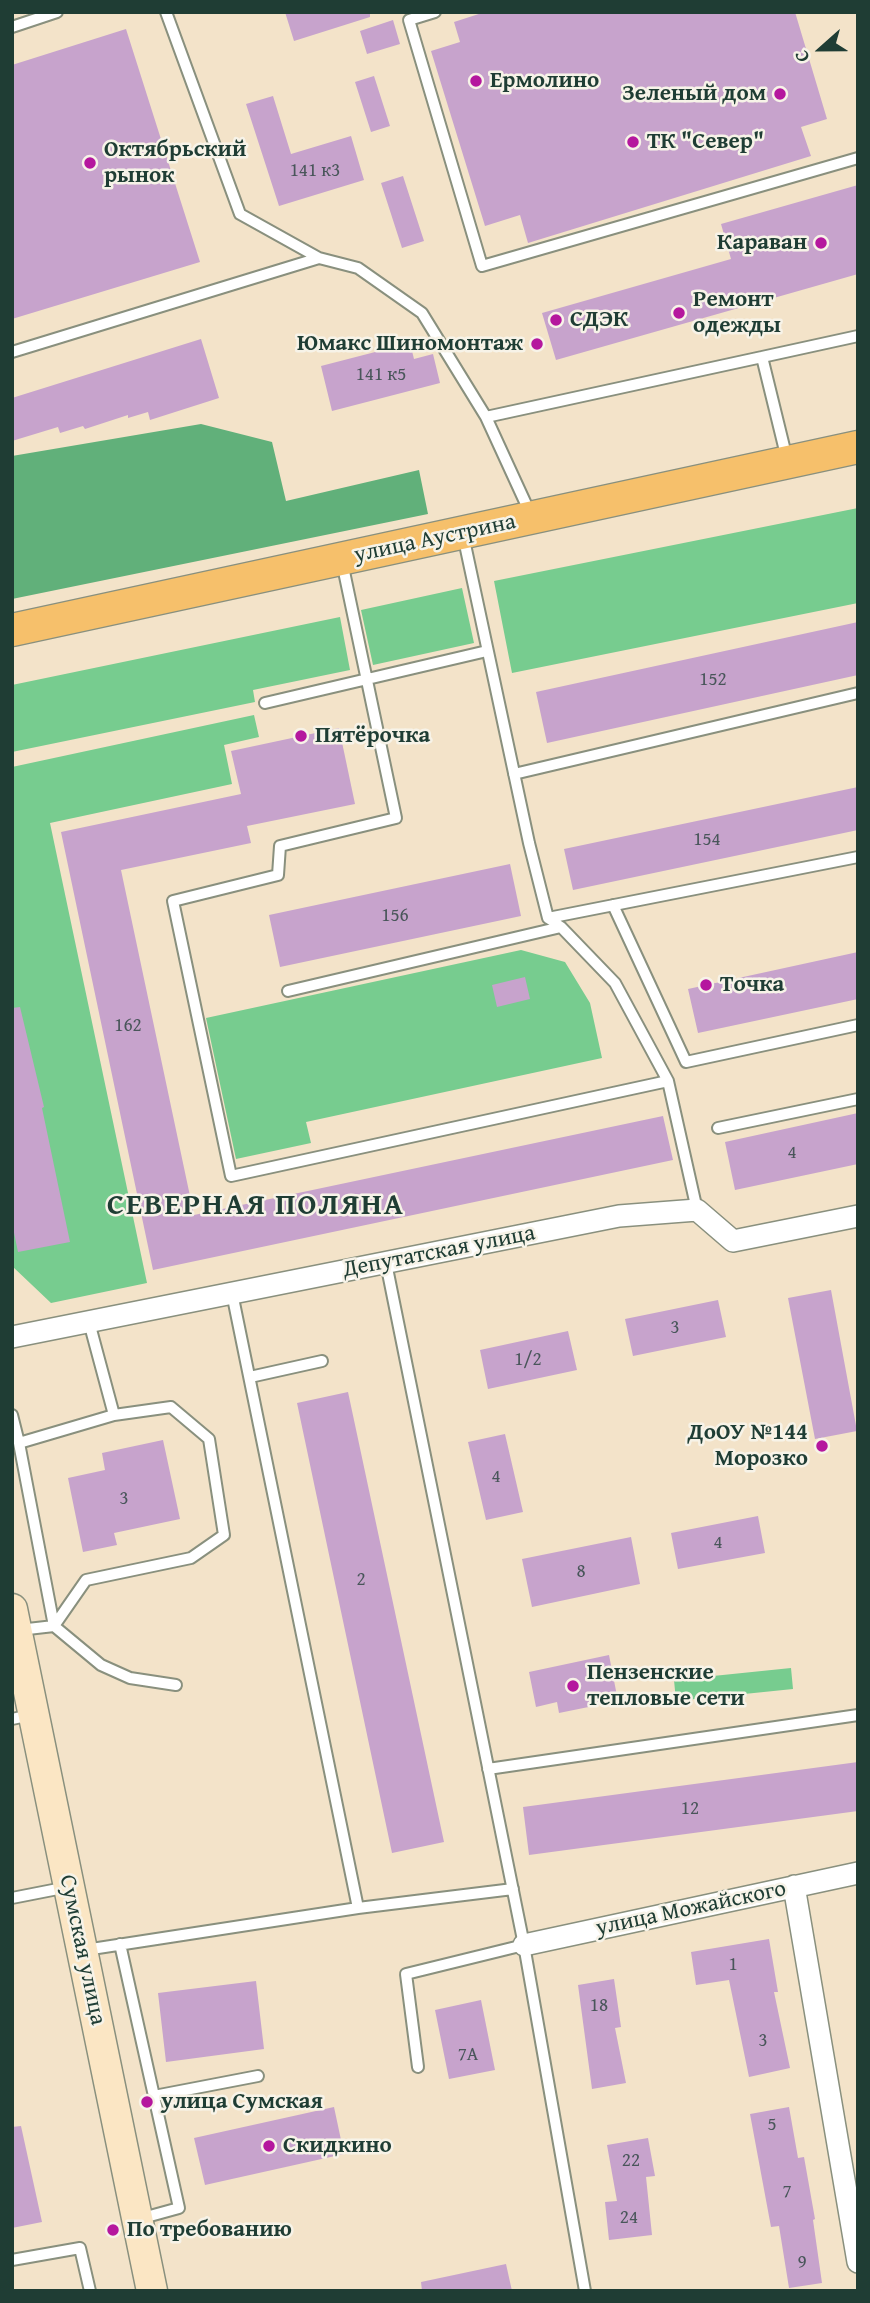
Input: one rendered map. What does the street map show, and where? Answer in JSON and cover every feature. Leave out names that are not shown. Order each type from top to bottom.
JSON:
[{"type":"main road","name":"улица Аустрина","points":[[12,630],[858,447]]},
{"type":"street","points":[[697,1210],[733,1241],[858,1216]]},
{"type":"street","name":"Депутатская улица","points":[[12,1338],[619,1216],[697,1210]]},
{"type":"street","name":"Сумская улица","points":[[14,1620],[23,1717],[69,1886],[149,2290]]},
{"type":"street","name":"улица Можайского","points":[[524,1945],[858,1873]]},
{"type":"street","points":[[793,1886],[858,2262]]},
{"type":"lane","points":[[12,27],[57,12]]},
{"type":"lane","points":[[166,12],[240,214],[319,258],[358,268],[422,313],[486,417],[532,518]]},
{"type":"lane","points":[[435,12],[409,20],[482,266],[858,158]]},
{"type":"lane","points":[[12,352],[319,258]]},
{"type":"lane","points":[[486,417],[858,335]]},
{"type":"lane","points":[[762,357],[788,462]]},
{"type":"lane","points":[[463,533],[514,774],[548,918],[561,927],[615,983],[668,1081],[697,1210]]},
{"type":"lane","points":[[341,559],[397,818],[279,846],[278,875],[173,901],[231,1176],[668,1081]]},
{"type":"lane","points":[[265,703],[488,651]]},
{"type":"lane","points":[[514,774],[858,693]]},
{"type":"lane","points":[[548,918],[858,857]]},
{"type":"lane","points":[[613,905],[686,1062],[858,1025]]},
{"type":"lane","points":[[288,991],[561,927]]},
{"type":"lane","points":[[718,1128],[858,1099]]},
{"type":"lane","points":[[386,1263],[524,1945],[584,2291]]},
{"type":"lane","points":[[232,1293],[358,1908]]},
{"type":"lane","points":[[89,1322],[114,1415]]},
{"type":"lane","points":[[250,1377],[322,1361]]},
{"type":"lane","points":[[19,1443],[114,1415],[171,1408],[209,1439],[224,1535],[191,1558],[86,1580],[54,1626]]},
{"type":"lane","points":[[12,1415],[54,1626]]},
{"type":"lane","points":[[14,1620],[54,1626],[101,1665],[130,1678],[176,1685]]},
{"type":"lane","points":[[488,1769],[858,1715]]},
{"type":"lane","points":[[12,1898],[69,1886]]},
{"type":"lane","points":[[82,1950],[358,1908],[513,1889]]},
{"type":"lane","points":[[120,1944],[179,2208],[136,2220]]},
{"type":"lane","points":[[418,2067],[406,1974],[524,1945]]},
{"type":"lane","points":[[154,2096],[258,2076]]},
{"type":"lane","points":[[12,2260],[80,2248],[90,2291]]},
{"type":"green space","points":[[201,424],[272,442],[286,501],[419,470],[428,514],[12,599],[12,456]]},
{"type":"green space","points":[[858,508],[858,603],[512,673],[494,581]]},
{"type":"green space","points":[[462,588],[474,643],[373,665],[361,610]]},
{"type":"green space","points":[[340,617],[350,670],[253,690],[255,702],[12,752],[12,685]]},
{"type":"green space","points":[[254,715],[259,737],[224,745],[232,784],[50,823],[147,1283],[51,1303],[12,1266],[12,767]]},
{"type":"green space","points":[[521,950],[565,962],[590,1003],[602,1058],[306,1122],[311,1143],[236,1159],[206,1018]]},
{"type":"green space","points":[[791,1668],[793,1689],[676,1701],[674,1680]]},
{"type":"building","points":[[285,12],[370,12],[370,17],[294,41]]},
{"type":"building","name":"ТК \"Север\"","points":[[485,12],[795,12],[827,119],[801,127],[811,156],[528,243],[520,215],[485,226],[431,51],[460,42],[454,22]]},
{"type":"building","points":[[393,20],[400,44],[367,54],[360,31]]},
{"type":"building","name":"Октябрьский рынок","points":[[126,29],[200,262],[12,319],[12,65]]},
{"type":"building","points":[[374,76],[390,126],[371,132],[355,82]]},
{"type":"building","points":[[273,96],[291,154],[351,136],[364,180],[279,206],[246,104]]},
{"type":"building","points":[[403,176],[424,241],[402,248],[381,183]]},
{"type":"building","points":[[858,185],[858,274],[556,360],[542,313],[731,259],[721,224]]},
{"type":"building","points":[[201,339],[219,398],[150,420],[148,412],[128,418],[128,415],[85,429],[83,426],[60,433],[58,427],[12,441],[12,398]]},
{"type":"building","points":[[410,343],[414,359],[433,354],[440,383],[332,411],[321,366]]},
{"type":"building","points":[[858,622],[858,675],[547,743],[536,692]]},
{"type":"building","points":[[339,728],[355,804],[247,826],[251,843],[121,870],[194,1215],[663,1116],[673,1160],[153,1270],[61,832],[241,794],[231,751]]},
{"type":"building","points":[[858,787],[858,830],[573,890],[564,849]]},
{"type":"building","points":[[510,864],[521,916],[280,967],[269,915]]},
{"type":"building","points":[[858,952],[858,999],[698,1033],[688,989]]},
{"type":"building","points":[[525,977],[530,999],[497,1007],[492,985]]},
{"type":"building","points":[[20,1007],[44,1107],[42,1108],[70,1242],[18,1252],[12,1223],[12,1008]]},
{"type":"building","points":[[858,1113],[858,1164],[735,1190],[725,1142]]},
{"type":"building","points":[[831,1290],[857,1431],[815,1439],[788,1298]]},
{"type":"building","points":[[718,1300],[726,1337],[633,1356],[625,1319]]},
{"type":"building","points":[[568,1331],[577,1370],[488,1389],[480,1350]]},
{"type":"building","points":[[348,1392],[444,1842],[392,1853],[297,1403]]},
{"type":"building","points":[[505,1434],[523,1512],[486,1520],[468,1442]]},
{"type":"building","points":[[163,1440],[180,1519],[114,1533],[117,1545],[83,1552],[68,1478],[105,1470],[102,1453]]},
{"type":"building","points":[[758,1516],[765,1553],[678,1569],[671,1533]]},
{"type":"building","points":[[631,1537],[640,1584],[532,1607],[522,1559]]},
{"type":"building","name":"Пензенские тепловые сети","points":[[609,1655],[618,1701],[559,1713],[557,1702],[536,1707],[529,1672]]},
{"type":"building","points":[[858,1762],[858,1811],[529,1855],[523,1807]]},
{"type":"building","points":[[769,1939],[778,1992],[774,1992],[790,2068],[749,2077],[729,1980],[696,1985],[691,1952]]},
{"type":"building","points":[[614,1979],[621,2027],[615,2028],[626,2083],[592,2089],[578,1985]]},
{"type":"building","points":[[256,1981],[264,2049],[166,2062],[158,1993]]},
{"type":"building","points":[[481,2000],[495,2070],[449,2079],[435,2010]]},
{"type":"building","points":[[334,2107],[344,2154],[205,2185],[194,2138]]},
{"type":"building","points":[[789,2107],[798,2158],[804,2157],[815,2219],[822,2283],[789,2288],[779,2226],[771,2227],[750,2114]]},
{"type":"building","points":[[21,2126],[42,2222],[12,2228],[12,2127]]},
{"type":"building","points":[[648,2138],[655,2176],[646,2177],[652,2235],[609,2240],[605,2202],[617,2201],[607,2145]]},
{"type":"building","points":[[506,2264],[512,2291],[422,2291],[421,2282]]},
{"type":"place","name":"Ермолино","points":[[476,81]]},
{"type":"place","name":"Зеленый дом","points":[[780,94]]},
{"type":"place","name":"ТК \"Север\"","points":[[633,142]]},
{"type":"place","name":"Октябрьский рынок","points":[[90,163]]},
{"type":"place","name":"Караван","points":[[821,243]]},
{"type":"place","name":"Ремонт одежды","points":[[679,313]]},
{"type":"place","name":"СДЭК","points":[[556,320]]},
{"type":"place","name":"Юмакс Шиномонтаж","points":[[537,344]]},
{"type":"place","name":"Пятёрочка","points":[[301,736]]},
{"type":"place","name":"Точка","points":[[706,985]]},
{"type":"place","name":"ДоОУ №144 Морозко","points":[[822,1446]]},
{"type":"place","name":"Пензенские тепловые сети","points":[[573,1686]]},
{"type":"place","name":"улица Сумская","points":[[147,2102]]},
{"type":"place","name":"Скидкино","points":[[269,2146]]},
{"type":"place","name":"По требованию","points":[[113,2230]]},
{"type":"district","name":"СЕВЕРНАЯ ПОЛЯНА","points":[[256,1206]]}]
